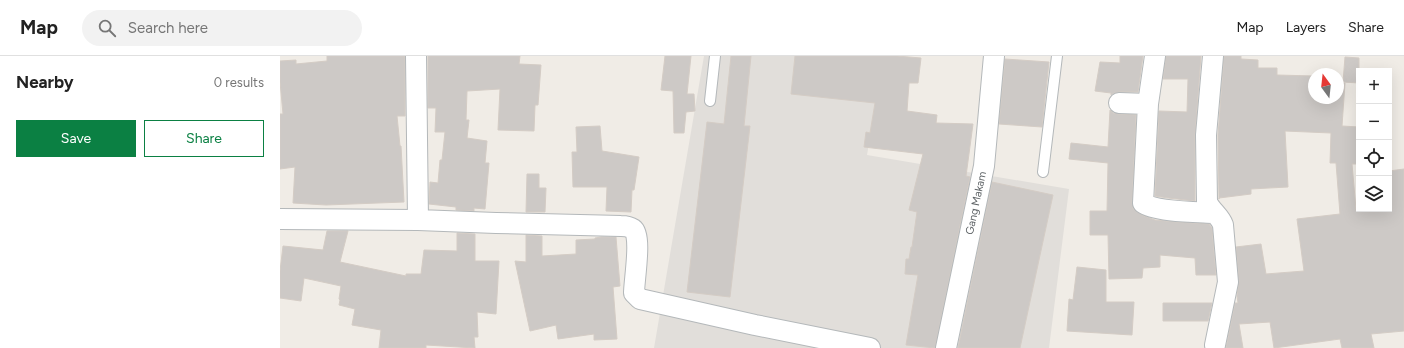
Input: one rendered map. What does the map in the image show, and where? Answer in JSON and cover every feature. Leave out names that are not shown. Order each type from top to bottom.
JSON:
[{"type":"street","points":[[416,56],[418,220]]},
{"type":"street","name":"Gang Makam","points":[[946,348],[984,166],[994,56]]},
{"type":"street","points":[[1155,56],[1148,104],[1143,203],[1149,207],[1214,213]]},
{"type":"street","points":[[1213,56],[1206,135],[1207,202],[1214,213],[1222,221],[1228,282],[1215,345]]},
{"type":"street","points":[[1119,103],[1148,104]]},
{"type":"street","points":[[280,219],[418,220],[496,224],[621,226],[632,228],[636,233],[638,242],[634,293],[640,299],[755,325],[870,348]]},
{"type":"lane","points":[[710,101],[715,56]]},
{"type":"lane","points":[[1043,172],[1057,56]]},
{"type":"shaded area","points":[[704,56],[884,56],[867,155],[1069,189],[1049,348],[654,348]]},
{"type":"building","points":[[327,56],[405,56],[405,116],[397,116],[401,146],[404,202],[326,205],[293,203],[295,167],[280,169],[280,114],[283,114],[280,61],[296,60],[296,64],[327,61]]},
{"type":"building","points":[[428,56],[520,56],[519,64],[541,65],[538,105],[535,105],[534,131],[498,130],[500,89],[467,91],[466,120],[469,120],[467,138],[487,141],[485,163],[489,163],[485,209],[474,208],[474,211],[456,210],[456,207],[429,204],[430,182],[438,183],[445,132],[435,132],[436,108],[428,108]]},
{"type":"building","points":[[665,56],[691,56],[687,94],[694,94],[695,111],[686,112],[684,133],[674,133],[673,91],[661,90]]},
{"type":"building","points":[[731,56],[751,56],[744,126],[750,126],[730,297],[687,292],[707,122],[724,124]]},
{"type":"building","points":[[795,56],[897,56],[921,58],[918,83],[909,83],[907,111],[937,115],[936,123],[973,124],[966,176],[970,177],[935,348],[906,345],[918,275],[905,274],[906,259],[909,259],[912,247],[917,212],[909,210],[923,154],[864,147],[866,132],[870,133],[875,103],[791,94]]},
{"type":"building","points":[[1120,56],[1143,56],[1138,92],[1119,92],[1111,95],[1111,93],[1095,91],[1100,62],[1120,63]]},
{"type":"building","points":[[1166,56],[1201,56],[1195,134],[1195,201],[1155,196],[1159,111],[1187,112],[1188,79],[1163,79]]},
{"type":"building","points":[[1224,56],[1241,56],[1241,59],[1258,60],[1258,68],[1277,68],[1277,75],[1308,76],[1308,104],[1344,104],[1342,126],[1356,127],[1356,164],[1352,164],[1356,212],[1392,212],[1392,171],[1404,169],[1404,331],[1371,334],[1374,348],[1342,348],[1340,339],[1274,348],[1270,322],[1239,324],[1243,348],[1226,348],[1235,303],[1238,303],[1237,296],[1239,281],[1236,247],[1261,244],[1266,274],[1304,271],[1297,219],[1340,214],[1336,163],[1330,163],[1331,133],[1285,131],[1288,187],[1251,189],[1251,194],[1219,199],[1218,135]]},
{"type":"building","points":[[1345,57],[1359,58],[1359,68],[1356,68],[1356,83],[1344,82]]},
{"type":"building","points":[[1005,59],[1049,62],[1042,127],[999,124]]},
{"type":"building","points":[[1110,110],[1113,113],[1118,114],[1136,115],[1132,202],[1133,209],[1144,216],[1155,220],[1209,224],[1212,228],[1216,275],[1196,275],[1195,258],[1160,255],[1160,267],[1143,268],[1142,278],[1109,279],[1108,235],[1090,235],[1090,211],[1107,211],[1108,163],[1069,159],[1071,143],[1108,147]]},
{"type":"building","points":[[600,126],[602,151],[639,157],[634,190],[632,190],[631,212],[606,211],[607,187],[573,187],[572,152],[577,152],[576,127]]},
{"type":"building","points":[[527,174],[539,174],[539,188],[546,188],[545,212],[526,212]]},
{"type":"building","points":[[992,182],[1053,195],[1020,348],[958,348]]},
{"type":"building","points":[[327,231],[348,231],[340,262],[406,276],[406,274],[421,274],[424,250],[457,251],[457,233],[475,234],[475,261],[499,261],[496,314],[477,312],[478,337],[474,337],[475,348],[426,345],[426,348],[379,348],[381,330],[352,325],[355,309],[339,305],[341,286],[304,278],[301,301],[280,298],[280,271],[283,246],[323,250]]},
{"type":"building","points":[[526,235],[542,236],[542,256],[576,254],[576,240],[616,237],[620,286],[613,287],[617,339],[594,340],[594,334],[558,339],[556,325],[530,331],[515,261],[526,262]]},
{"type":"building","points":[[1077,267],[1106,270],[1106,302],[1134,302],[1132,335],[1067,331],[1069,299],[1073,300]]},
{"type":"building","points":[[1163,303],[1212,303],[1208,321],[1163,321]]}]
